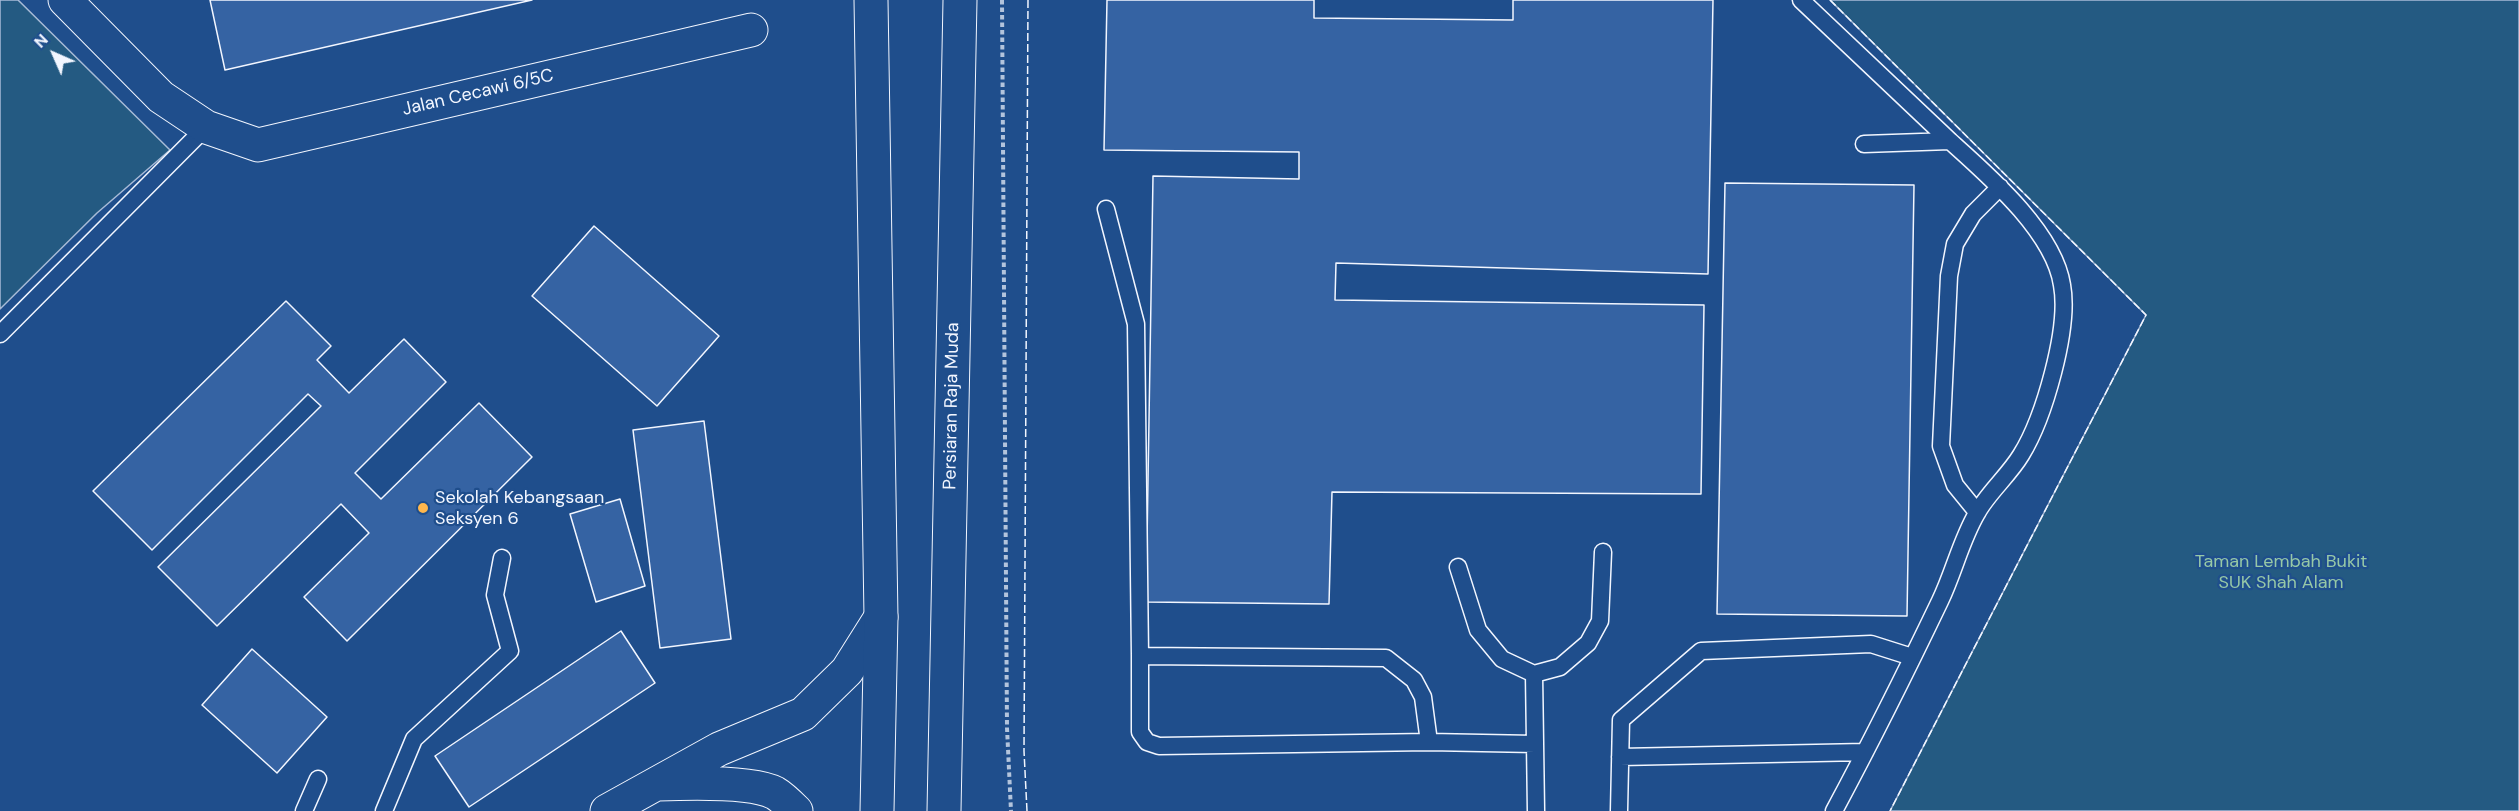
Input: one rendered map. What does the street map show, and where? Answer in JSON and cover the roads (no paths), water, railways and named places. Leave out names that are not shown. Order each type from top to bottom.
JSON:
[{"type":"main road","name":"Jalan Cecawi 6/5C","points":[[65,0],[161,97],[206,127],[258,145],[752,30]]},
{"type":"main road","points":[[871,0],[881,616],[877,811]]},
{"type":"main road","name":"Persiaran Raja Muda","points":[[944,811],[960,0]]},
{"type":"main road","points":[[607,811],[719,749],[803,714],[847,671],[881,616]]},
{"type":"main road","points":[[653,784],[707,783],[749,787],[774,792],[796,811]]},
{"type":"lane","points":[[1801,0],[2001,187],[2053,255],[2062,286],[2063,319],[2057,355],[2038,417],[2022,453],[2004,481],[1977,512],[1941,598],[1865,752],[1833,811]]},
{"type":"lane","points":[[0,334],[206,127]]},
{"type":"lane","points":[[1864,144],[1950,141]]},
{"type":"lane","points":[[1977,512],[1955,485],[1941,446],[1949,276],[1955,244],[1973,214],[2001,187]]},
{"type":"lane","points":[[1106,208],[1136,324],[1140,732],[1147,742],[1159,746],[1429,742],[1535,744]]},
{"type":"lane","points":[[1458,567],[1478,630],[1502,659],[1534,674],[1560,668],[1588,643],[1600,621],[1603,552]]},
{"type":"lane","points":[[384,811],[414,739],[510,651],[495,596],[502,558]]},
{"type":"lane","points":[[1619,811],[1621,720],[1701,651],[1871,644],[1912,657]]},
{"type":"lane","points":[[1140,657],[1386,658],[1414,680],[1423,697],[1429,742]]},
{"type":"lane","points":[[1534,674],[1536,811]]},
{"type":"lane","points":[[1620,757],[1865,752]]},
{"type":"lane","points":[[304,811],[318,779]]},
{"type":"place","name":"Sekolah Kebangsaan Seksyen 6","points":[[423,508]]},
{"type":"park label","name":"Taman Lembah Bukit SUK Shah Alam","points":[[2281,572]]}]
